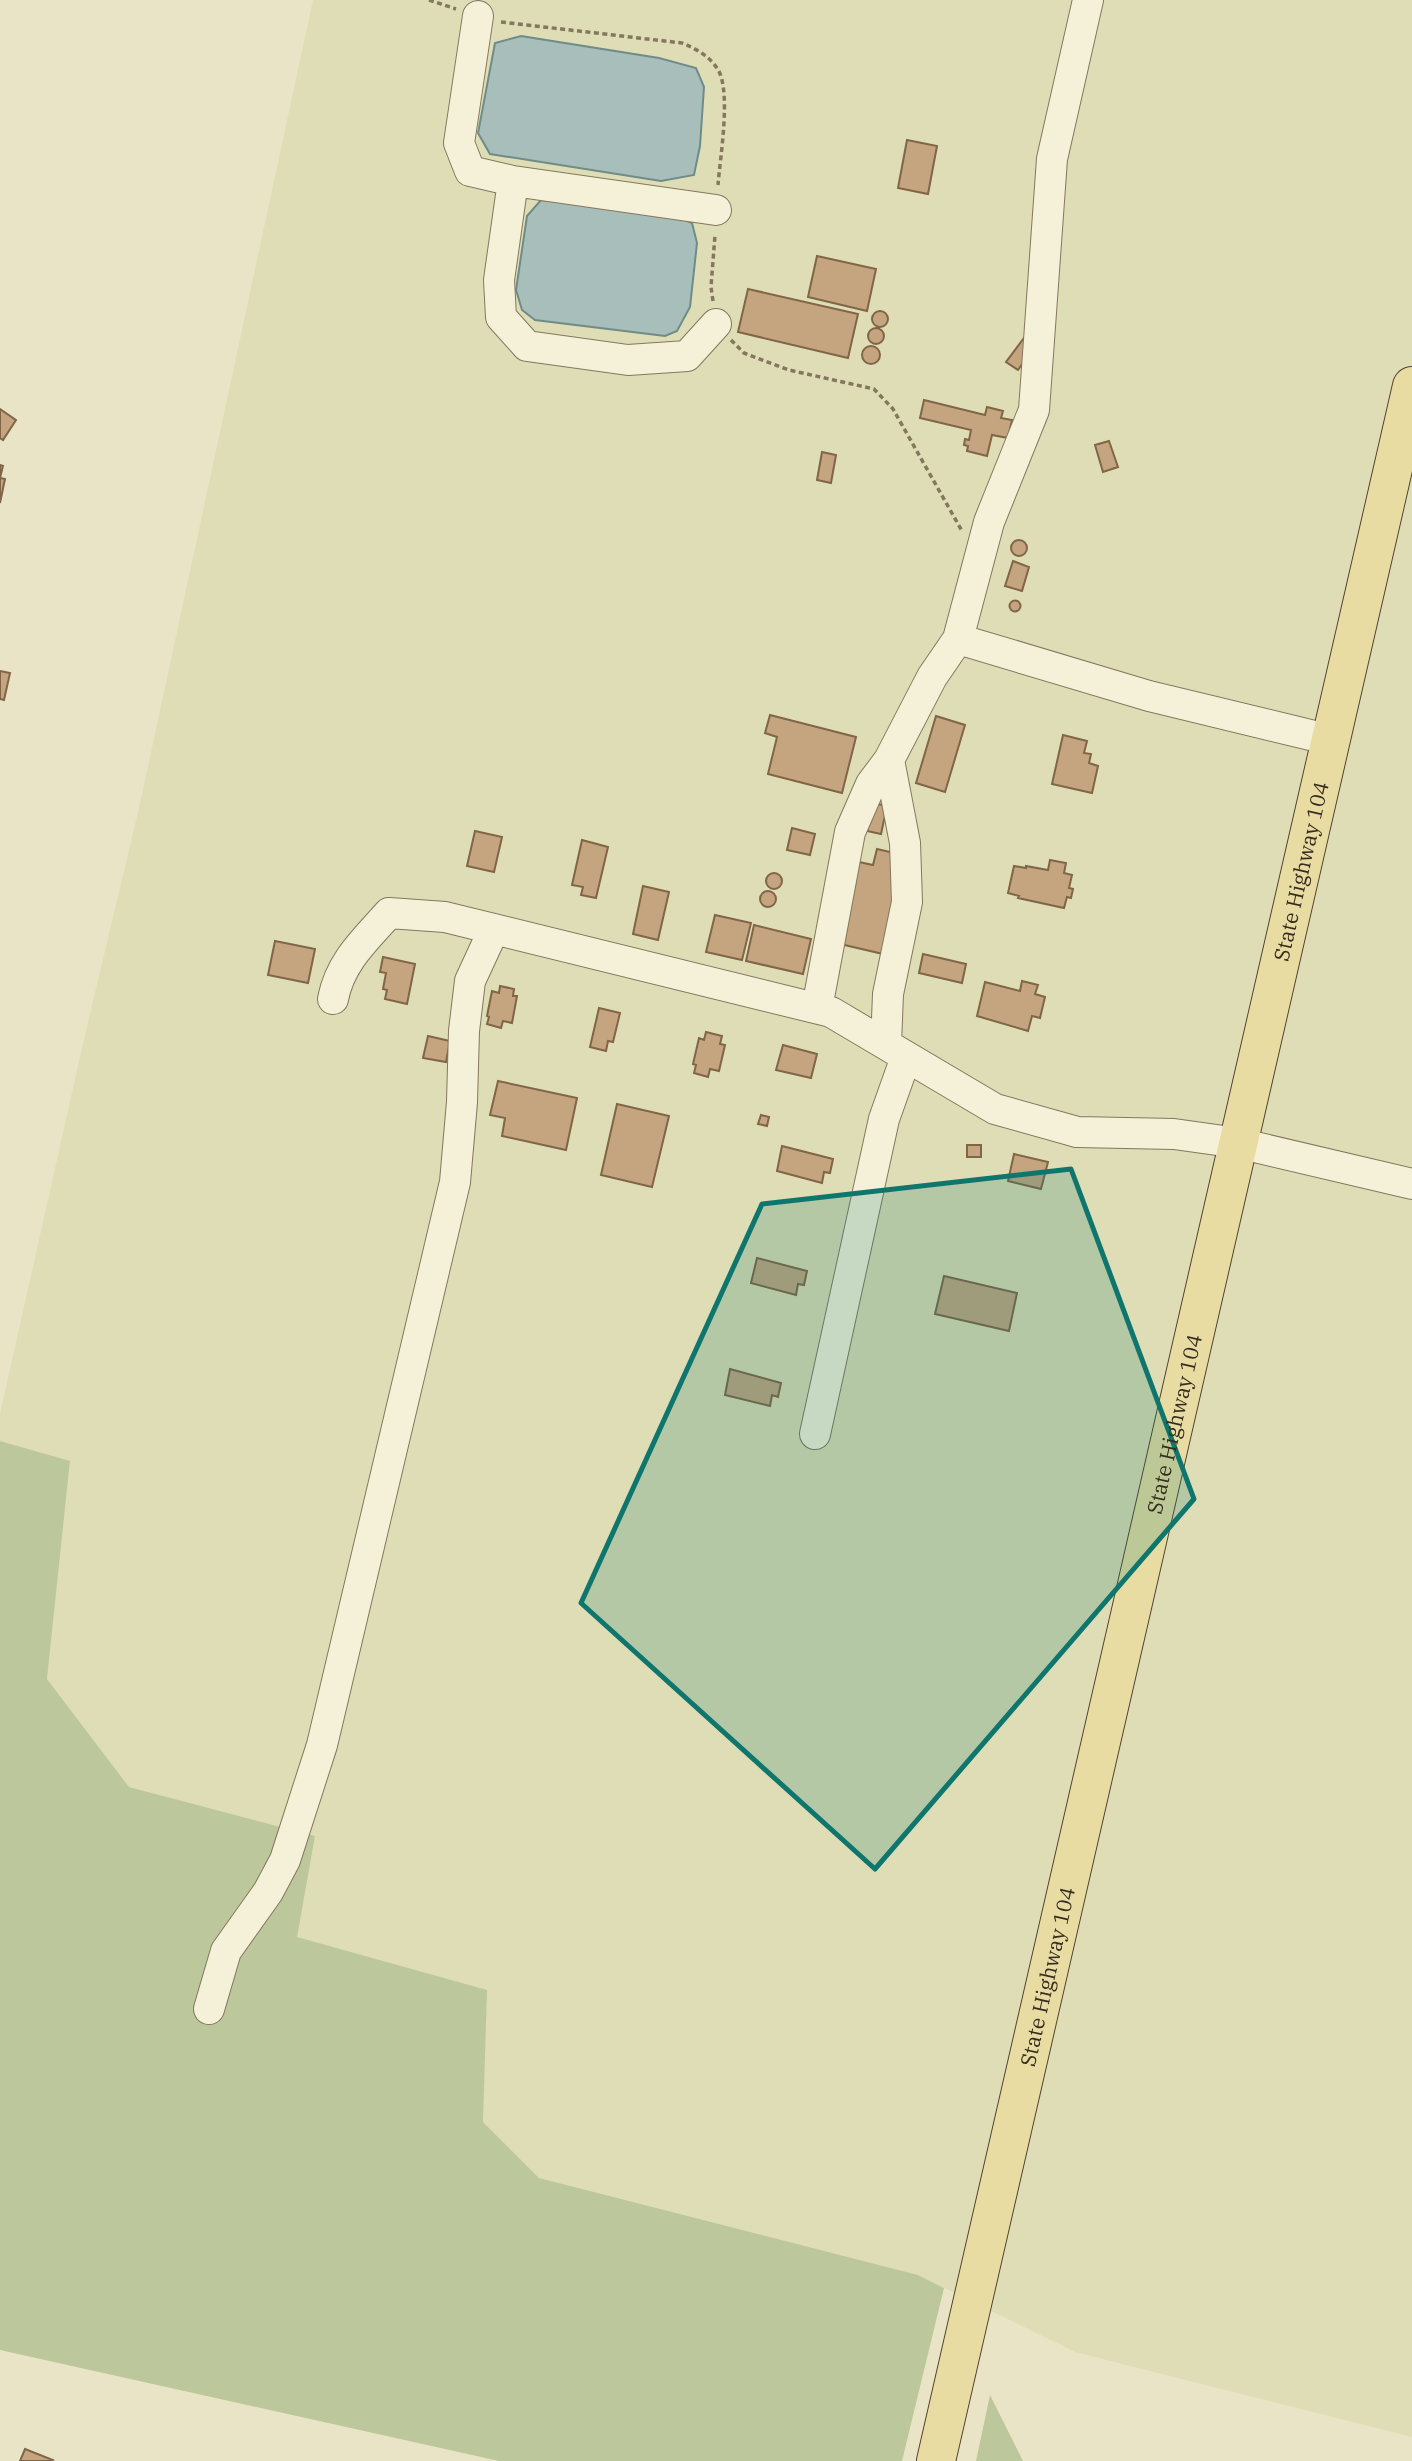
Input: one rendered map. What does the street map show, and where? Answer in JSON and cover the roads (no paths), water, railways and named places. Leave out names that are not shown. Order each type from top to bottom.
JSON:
[{"type":"main road","name":"State Highway 104","points":[[936,2461],[1412,386]]},
{"type":"lane","points":[[817,1008],[849,832],[871,785],[889,760],[932,677],[958,639],[989,522],[1034,410],[1052,159],[1088,0]]},
{"type":"lane","points":[[478,16],[459,144],[470,171],[513,181],[716,210]]},
{"type":"lane","points":[[513,181],[499,280],[501,317],[527,346],[628,360],[687,356],[716,324]]},
{"type":"lane","points":[[958,639],[1149,696],[1331,740]]},
{"type":"lane","points":[[815,1434],[884,1119],[896,1051],[888,994],[907,902],[905,843],[889,760]]},
{"type":"lane","points":[[333,999],[336,982],[349,957],[389,913],[445,917],[831,1012],[995,1109],[1077,1132],[1174,1134],[1238,1143],[1412,1184]]},
{"type":"lane","points":[[209,2009],[226,1951],[268,1892],[285,1860],[322,1745],[455,1182],[462,1102],[464,1031],[470,981],[494,929]]},
{"type":"water","points":[[521,36],[659,58],[696,68],[704,87],[700,146],[694,175],[661,181],[490,154],[478,133],[495,43]]},
{"type":"water","points":[[541,200],[666,212],[692,223],[697,243],[690,307],[677,331],[665,336],[535,320],[522,310],[516,290],[527,216]]}]
